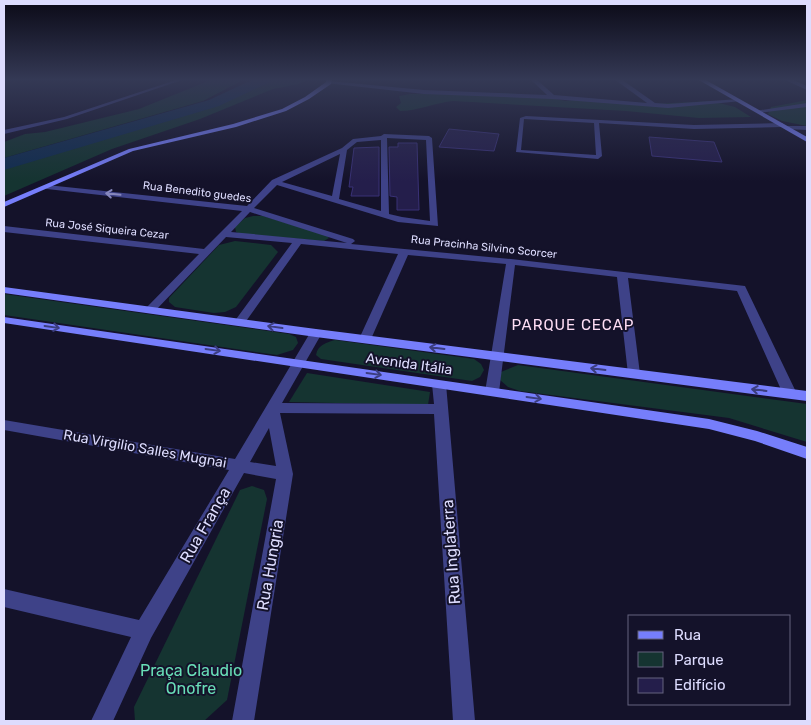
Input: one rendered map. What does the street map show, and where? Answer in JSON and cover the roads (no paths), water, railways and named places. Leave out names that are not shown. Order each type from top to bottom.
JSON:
[{"type":"street","points":[[4,205],[152,143],[232,126],[277,113]]},
{"type":"street","points":[[761,113],[807,140]]},
{"type":"street","points":[[785,127],[807,128]]},
{"type":"street","points":[[150,310],[276,182],[344,149],[355,140],[384,138],[384,136],[429,138],[435,224],[401,220],[276,182]]},
{"type":"street","points":[[384,138],[385,215]]},
{"type":"street","points":[[335,200],[344,149]]},
{"type":"street","name":"Rua Benedito guedes","points":[[47,187],[249,208],[369,248]]},
{"type":"street","name":"Rua José Siqueira Cezar","points":[[4,229],[207,252]]},
{"type":"street","name":"Rua Pracinha Silvino Scorcer","points":[[224,234],[511,262],[741,288],[790,394]]},
{"type":"street","points":[[240,322],[299,241]]},
{"type":"street","points":[[365,339],[404,252]]},
{"type":"street","points":[[492,392],[511,262]]},
{"type":"street","points":[[622,275],[634,374]]},
{"type":"street","name":"Avenida Itália","points":[[4,290],[316,333],[807,396]]},
{"type":"street","name":"Avenida Itália","points":[[4,320],[710,424],[757,436],[805,454]]},
{"type":"street","name":"Rua França","points":[[102,721],[144,631],[316,333]]},
{"type":"street","name":"Rua Inglaterra","points":[[439,384],[464,721]]},
{"type":"street","points":[[272,408],[440,409]]},
{"type":"street","name":"Rua Hungria","points":[[243,721],[285,474],[272,408]]},
{"type":"street","name":"Rua Virgilio Salles Mugnai","points":[[4,425],[285,474]]},
{"type":"street","points":[[4,598],[144,631]]},
{"type":"lane","points":[[4,132],[79,113]]},
{"type":"lane","points":[[596,121],[600,156],[598,157],[518,151],[523,117],[596,121],[694,127],[785,127]]},
{"type":"waterway","points":[[4,164],[180,113]]},
{"type":"district","name":"PARQUE CECAP","points":[[573,325]]},
{"type":"park label","name":"Praça Claudio Onofre","points":[[191,679]]}]
